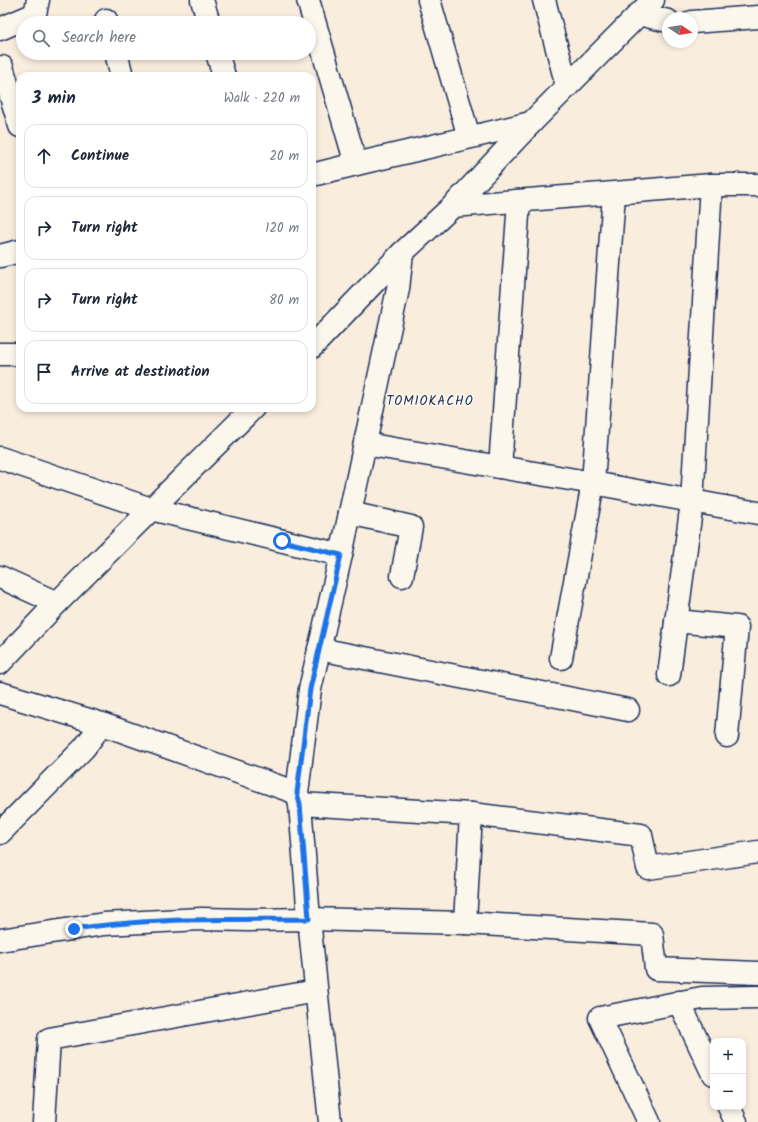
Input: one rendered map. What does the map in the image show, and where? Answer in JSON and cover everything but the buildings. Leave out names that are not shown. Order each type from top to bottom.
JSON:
[{"type":"street","points":[[30,16],[35,14],[38,0]]},
{"type":"street","points":[[202,0],[206,16]]},
{"type":"street","points":[[308,0],[313,16]]},
{"type":"street","points":[[429,0],[469,137]]},
{"type":"street","points":[[544,0],[567,86]]},
{"type":"street","points":[[316,343],[402,253],[453,206],[531,123],[646,7],[662,17]]},
{"type":"street","points":[[698,22],[758,17]]},
{"type":"street","points":[[0,29],[16,22]]},
{"type":"street","points":[[316,27],[356,164]]},
{"type":"street","points":[[118,60],[121,72]]},
{"type":"street","points":[[220,60],[223,72]]},
{"type":"street","points":[[2,67],[16,113]]},
{"type":"street","points":[[316,174],[531,123]]},
{"type":"street","points":[[453,206],[711,185],[758,185]]},
{"type":"street","points":[[669,675],[692,502],[711,185]]},
{"type":"street","points":[[561,658],[593,483],[614,194]]},
{"type":"street","points":[[500,467],[519,201]]},
{"type":"street","points":[[0,256],[16,252]]},
{"type":"street","points":[[330,1122],[309,919],[299,798],[310,689],[341,555],[398,289],[402,253]]},
{"type":"street","points":[[0,354],[16,354]]},
{"type":"street","points":[[0,663],[57,603],[247,412]]},
{"type":"street","points":[[365,444],[758,513]]},
{"type":"street","points":[[0,458],[151,509],[341,555]]},
{"type":"street","points":[[350,513],[411,527],[402,576]]},
{"type":"street","points":[[0,577],[57,603]]},
{"type":"street","points":[[676,621],[737,627],[727,736]]},
{"type":"street","points":[[319,649],[628,710]]},
{"type":"street","points":[[0,693],[102,724],[299,798],[471,814],[641,835],[648,868],[758,852]]},
{"type":"street","points":[[0,833],[84,748],[102,724]]},
{"type":"street","points":[[464,923],[471,814]]},
{"type":"street","points":[[0,940],[104,924],[201,919],[309,919],[464,923],[652,934],[656,970],[758,973]]},
{"type":"street","points":[[44,1122],[49,1039],[316,990]]},
{"type":"street","points":[[649,1122],[600,1018],[702,998],[758,997]]},
{"type":"street","points":[[678,1002],[710,1068]]},
{"type":"street","points":[[730,1110],[736,1122]]},
{"type":"district","name":"TOMIOKACHO","points":[[430,400]]},
{"type":"route","points":[[74,929],[104,924],[201,919],[309,919],[300,804],[297,793],[310,689],[341,555],[282,541]]}]
